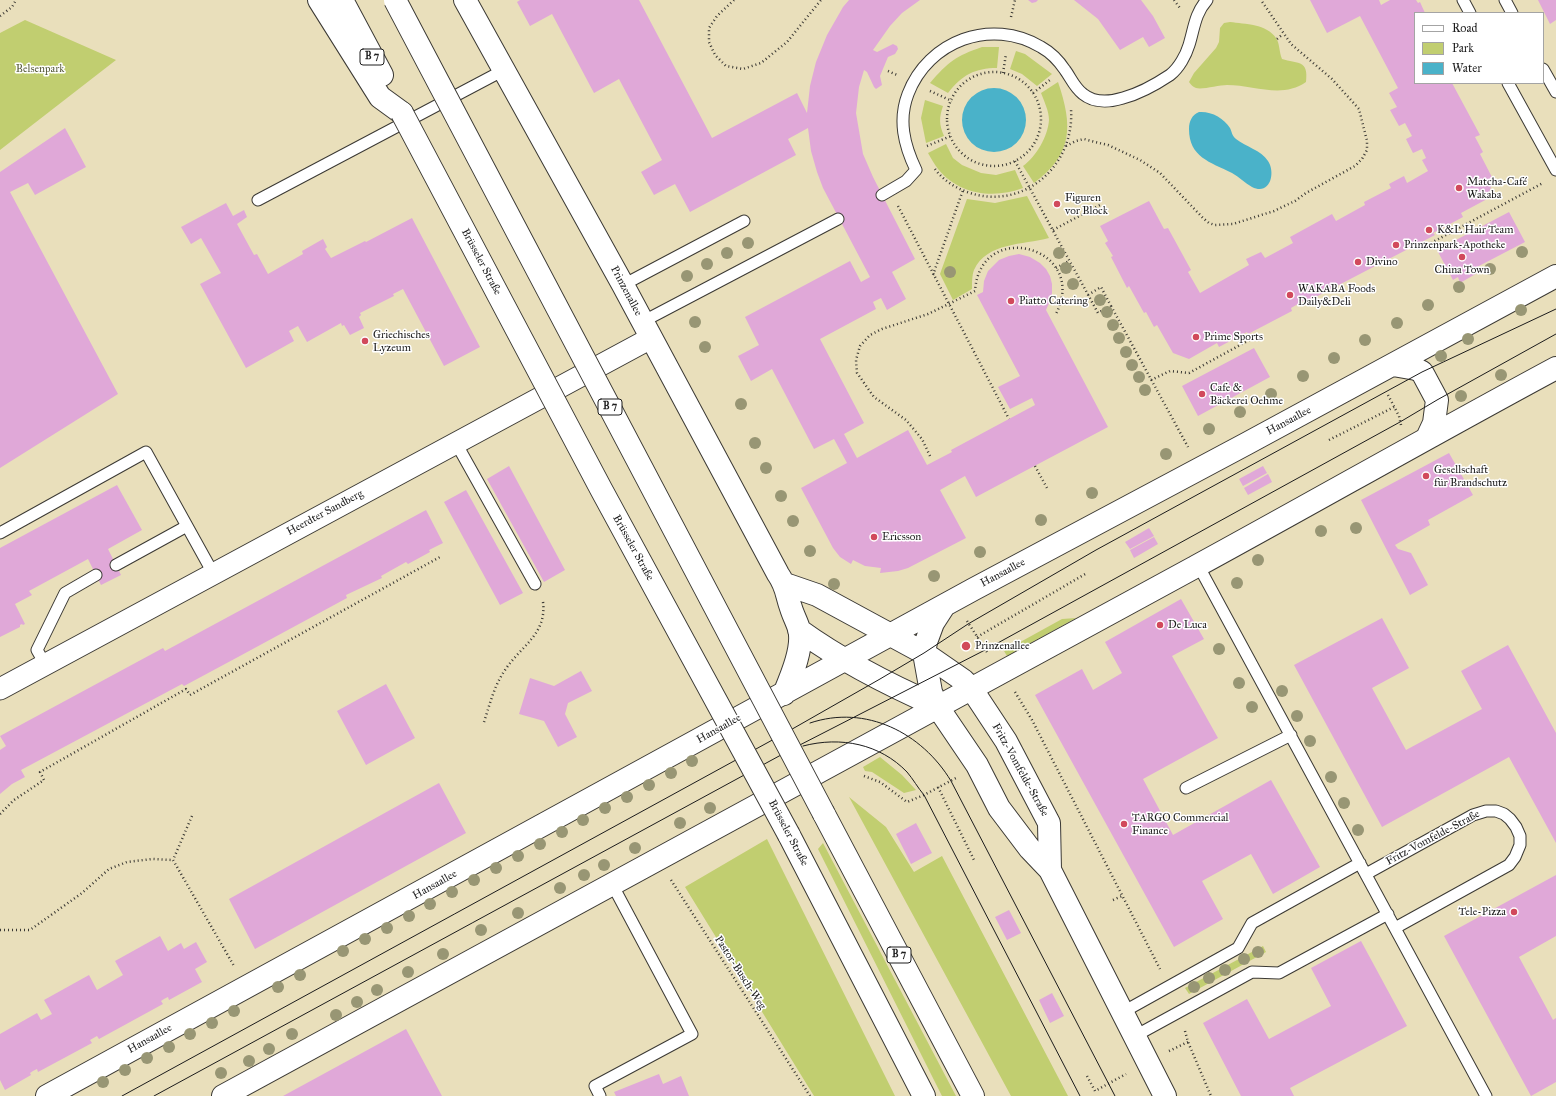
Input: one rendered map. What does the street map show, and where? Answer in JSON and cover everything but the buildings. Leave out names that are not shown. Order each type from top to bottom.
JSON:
[{"type":"main road","points":[[319,0],[380,98],[402,113]]},
{"type":"main road","name":"Brüsseler Straße","points":[[342,0],[598,482],[789,835],[924,1096]]},
{"type":"main road","name":"B 7","points":[[395,0],[973,1096]]},
{"type":"main road","name":"Prinzenallee","points":[[465,0],[623,285],[785,584],[791,608],[799,630],[798,655],[784,694]]},
{"type":"main road","name":"Hansaallee","points":[[47,1096],[950,602],[1200,469],[1556,276]]},
{"type":"main road","points":[[223,1096],[658,860],[1556,368]]},
{"type":"main road","points":[[1384,370],[1416,369],[1422,372],[1437,400],[1434,423],[1427,438]]},
{"type":"main road","points":[[785,584],[817,596],[924,653]]},
{"type":"main road","name":"Fritz-Vomfelde-Straße","points":[[950,602],[937,615],[926,642],[924,653],[931,692],[937,706],[977,765],[999,808],[1030,850],[1050,870],[1165,1096]]},
{"type":"main road","points":[[799,630],[824,648],[903,691],[937,706]]},
{"type":"main road","name":"Fritz-Vomfelde-Straße","points":[[924,653],[955,674],[971,688],[1006,741],[1049,823],[1050,870]]},
{"type":"street","name":"Heerdter Sandberg","points":[[0,689],[456,443],[647,330]]},
{"type":"lane","points":[[886,194],[906,181],[916,170],[904,140],[903,121],[905,102],[913,82],[921,69],[939,51],[963,39],[985,34],[1008,35],[1040,47],[1052,56],[1065,69],[1074,85],[1083,94],[1096,100],[1124,98],[1170,74],[1182,60],[1189,44],[1194,23],[1207,0]]},
{"type":"lane","points":[[1462,0],[1469,12]]},
{"type":"lane","points":[[1505,0],[1511,12]]},
{"type":"lane","points":[[258,200],[504,70]]},
{"type":"lane","points":[[1544,71],[1556,92]]},
{"type":"lane","points":[[1509,84],[1556,170]]},
{"type":"lane","points":[[647,330],[695,294],[838,219]]},
{"type":"lane","points":[[623,285],[744,221]]},
{"type":"lane","points":[[456,443],[535,584]]},
{"type":"lane","points":[[0,533],[146,452],[213,573]]},
{"type":"lane","points":[[116,565],[187,526]]},
{"type":"lane","points":[[1198,565],[1486,1096]]},
{"type":"lane","points":[[45,664],[37,650],[65,593],[96,576]]},
{"type":"lane","points":[[1186,788],[1291,735]]},
{"type":"lane","name":"Fritz-Vomfelde-Straße","points":[[1366,874],[1473,815],[1486,811],[1496,811],[1504,814],[1516,827],[1520,836],[1520,845],[1509,865],[1395,928]]},
{"type":"lane","points":[[1123,1012],[1238,948],[1252,924],[1360,863]]},
{"type":"lane","points":[[600,1096],[595,1086],[692,1034],[612,884]]},
{"type":"lane","points":[[1135,1036],[1252,972],[1279,973],[1388,914]]},
{"type":"path","points":[[0,16],[12,7],[16,0]]},
{"type":"path","points":[[734,0],[717,16],[709,28],[709,42],[715,55],[726,66],[743,69],[761,63],[787,42],[821,0]]},
{"type":"path","points":[[1066,146],[1076,141],[1084,140],[1095,142],[1108,145],[1140,160],[1160,173],[1203,218],[1209,223],[1215,225],[1233,224],[1252,220],[1274,211],[1295,201],[1306,193],[1354,166],[1362,159],[1367,150],[1367,141],[1359,108],[1341,88],[1298,51],[1283,34],[1261,0]]},
{"type":"path","points":[[1277,38],[1283,34]]},
{"type":"path","points":[[993,73],[1012,76],[1027,86],[1037,100],[1041,114],[1041,122],[1036,139],[1025,154],[1015,161],[999,166],[979,164],[962,153],[951,136],[948,112],[955,95],[961,87],[971,79],[981,75],[993,73]]},
{"type":"path","points":[[922,149],[937,173],[963,190],[983,196],[1003,196],[1030,188],[1047,175],[1055,166],[1066,146],[1071,120],[1069,102],[1074,85]]},
{"type":"path","points":[[909,154],[951,136]]},
{"type":"path","points":[[1015,161],[1098,314],[1111,306]]},
{"type":"path","points":[[1431,243],[1549,180]]},
{"type":"path","points":[[933,275],[963,190]]},
{"type":"path","points":[[886,194],[933,275],[1009,419]]},
{"type":"path","points":[[1053,230],[1100,205]]},
{"type":"path","points":[[930,456],[922,439],[914,428],[906,420],[874,398],[857,373],[856,360],[860,346],[870,335],[882,329],[928,314],[975,291],[978,276],[983,266],[997,253],[1007,248],[1020,247],[1037,251],[1046,257],[1056,268],[1062,282],[1062,292],[1060,306],[1056,314]]},
{"type":"path","points":[[1056,268],[1069,261]]},
{"type":"path","points":[[1088,295],[1101,288],[1200,469]]},
{"type":"path","points":[[1151,380],[1170,371],[1189,373],[1251,339]]},
{"type":"path","points":[[1384,370],[1394,407],[1399,416],[1406,450]]},
{"type":"path","points":[[1329,440],[1394,407]]},
{"type":"path","points":[[1035,466],[1047,488]]},
{"type":"path","points":[[0,814],[14,800],[44,780],[40,772],[186,689],[190,695],[440,557]]},
{"type":"path","points":[[977,637],[1087,573]]},
{"type":"path","points":[[484,722],[492,693],[505,670],[521,650],[535,637],[543,618],[543,603],[535,584]]},
{"type":"path","points":[[950,602],[985,650],[1003,671],[1032,720],[1169,987]]},
{"type":"path","points":[[862,775],[880,782],[907,802],[958,777]]},
{"type":"path","points":[[938,787],[975,862]]},
{"type":"path","points":[[173,860],[192,816]]},
{"type":"path","points":[[0,930],[30,930],[82,893],[109,869],[127,862],[152,859],[173,860]]},
{"type":"path","points":[[173,860],[246,987]]},
{"type":"path","name":"Pastor-Busch-Weg","points":[[658,860],[810,1096]]},
{"type":"path","points":[[1114,900],[1122,896]]},
{"type":"path","points":[[1179,1012],[1188,1042],[1211,1096]]},
{"type":"green space","name":"Belsenpark","points":[[25,20],[116,60],[0,150],[0,33]]},
{"type":"green space","points":[[1230,22],[1261,27],[1272,33],[1277,40],[1282,59],[1297,62],[1304,66],[1306,69],[1306,82],[1287,90],[1268,90],[1227,85],[1202,88],[1196,88],[1193,86],[1189,82],[1194,73],[1216,48],[1219,42],[1220,28],[1224,23]]},
{"type":"green space","points":[[982,47],[999,47],[997,68],[982,69],[964,77],[948,93],[930,83],[953,60],[965,53]]},
{"type":"green space","points":[[1016,51],[1025,54],[1052,74],[1037,86],[1022,74],[1010,69]]},
{"type":"green space","points":[[1058,82],[1066,112],[1066,138],[1063,150],[1056,161],[1047,172],[1034,183],[1023,166],[1037,152],[1044,139],[1048,126],[1048,113],[1041,93]]},
{"type":"green space","points":[[925,100],[943,106],[940,121],[944,136],[926,143],[921,118]]},
{"type":"green space","points":[[946,144],[953,158],[962,165],[981,173],[996,175],[1015,170],[1023,188],[989,194],[966,189],[956,184],[946,178],[938,169],[928,153]]},
{"type":"green space","points":[[1027,196],[1049,238],[1007,246],[988,254],[980,261],[974,270],[972,277],[972,289],[953,300],[940,274],[967,199],[995,203]]},
{"type":"green space","points":[[1076,618],[1007,656],[1004,651],[1062,619]]},
{"type":"green space","points":[[880,757],[902,775],[916,790],[904,793],[872,772],[865,771],[863,767]]},
{"type":"green space","points":[[849,797],[886,827],[914,872],[942,856],[1068,1096],[1011,1096]]},
{"type":"green space","points":[[767,839],[895,1096],[814,1096],[685,887]]},
{"type":"green space","points":[[823,843],[956,1096],[942,1096],[818,849]]},
{"type":"green space","points":[[1263,946],[1266,952],[1189,994],[1185,988]]},
{"type":"water","points":[[994,88],[1012,94],[1020,102],[1026,120],[1020,138],[1012,146],[994,152],[976,146],[968,138],[962,120],[968,102],[976,94]]},
{"type":"water","points":[[1199,112],[1212,114],[1221,118],[1230,128],[1236,139],[1265,157],[1271,171],[1270,182],[1267,186],[1258,189],[1252,187],[1232,173],[1209,162],[1197,152],[1190,138],[1189,126],[1190,121]]},
{"type":"tram line","points":[[122,1096],[787,732],[880,679],[924,653],[968,624],[1096,550],[1422,372],[1556,309]]},
{"type":"tram line","points":[[154,1096],[792,749],[985,650],[1400,422],[1556,334]]},
{"type":"tram line","points":[[810,723],[831,718],[852,717],[872,720],[891,727],[908,737],[925,749],[939,764],[951,781],[1115,1096]]},
{"type":"tram line","points":[[803,746],[831,742],[845,742],[859,745],[885,755],[907,772],[924,795],[1080,1096]]},
{"type":"place","name":"Matcha-Café Wakaba","points":[[1459,188]]},
{"type":"place","name":"Figuren vor Block","points":[[1057,204]]},
{"type":"place","name":"K&L Hair Team","points":[[1429,230]]},
{"type":"place","name":"Prinzenpark-Apotheke","points":[[1396,245]]},
{"type":"place","name":"China Town","points":[[1462,257]]},
{"type":"place","name":"Divino","points":[[1358,262]]},
{"type":"place","name":"WAKABA Foods Daily&Deli","points":[[1290,295]]},
{"type":"place","name":"Piatto Catering","points":[[1011,301]]},
{"type":"place","name":"Prime Sports","points":[[1196,337]]},
{"type":"place","name":"Griechisches Lyzeum","points":[[365,341]]},
{"type":"place","name":"Cafe & Bäckerei Oehme","points":[[1202,394]]},
{"type":"place","name":"Gesellschaft für Brandschutz","points":[[1426,476]]},
{"type":"place","name":"Ericsson","points":[[874,537]]},
{"type":"place","name":"De Luca","points":[[1160,625]]},
{"type":"place","name":"Prinzenallee","points":[[966,646]]},
{"type":"place","name":"TARGO Commercial Finance","points":[[1124,824]]},
{"type":"place","name":"Tele-Pizza","points":[[1514,912]]}]
